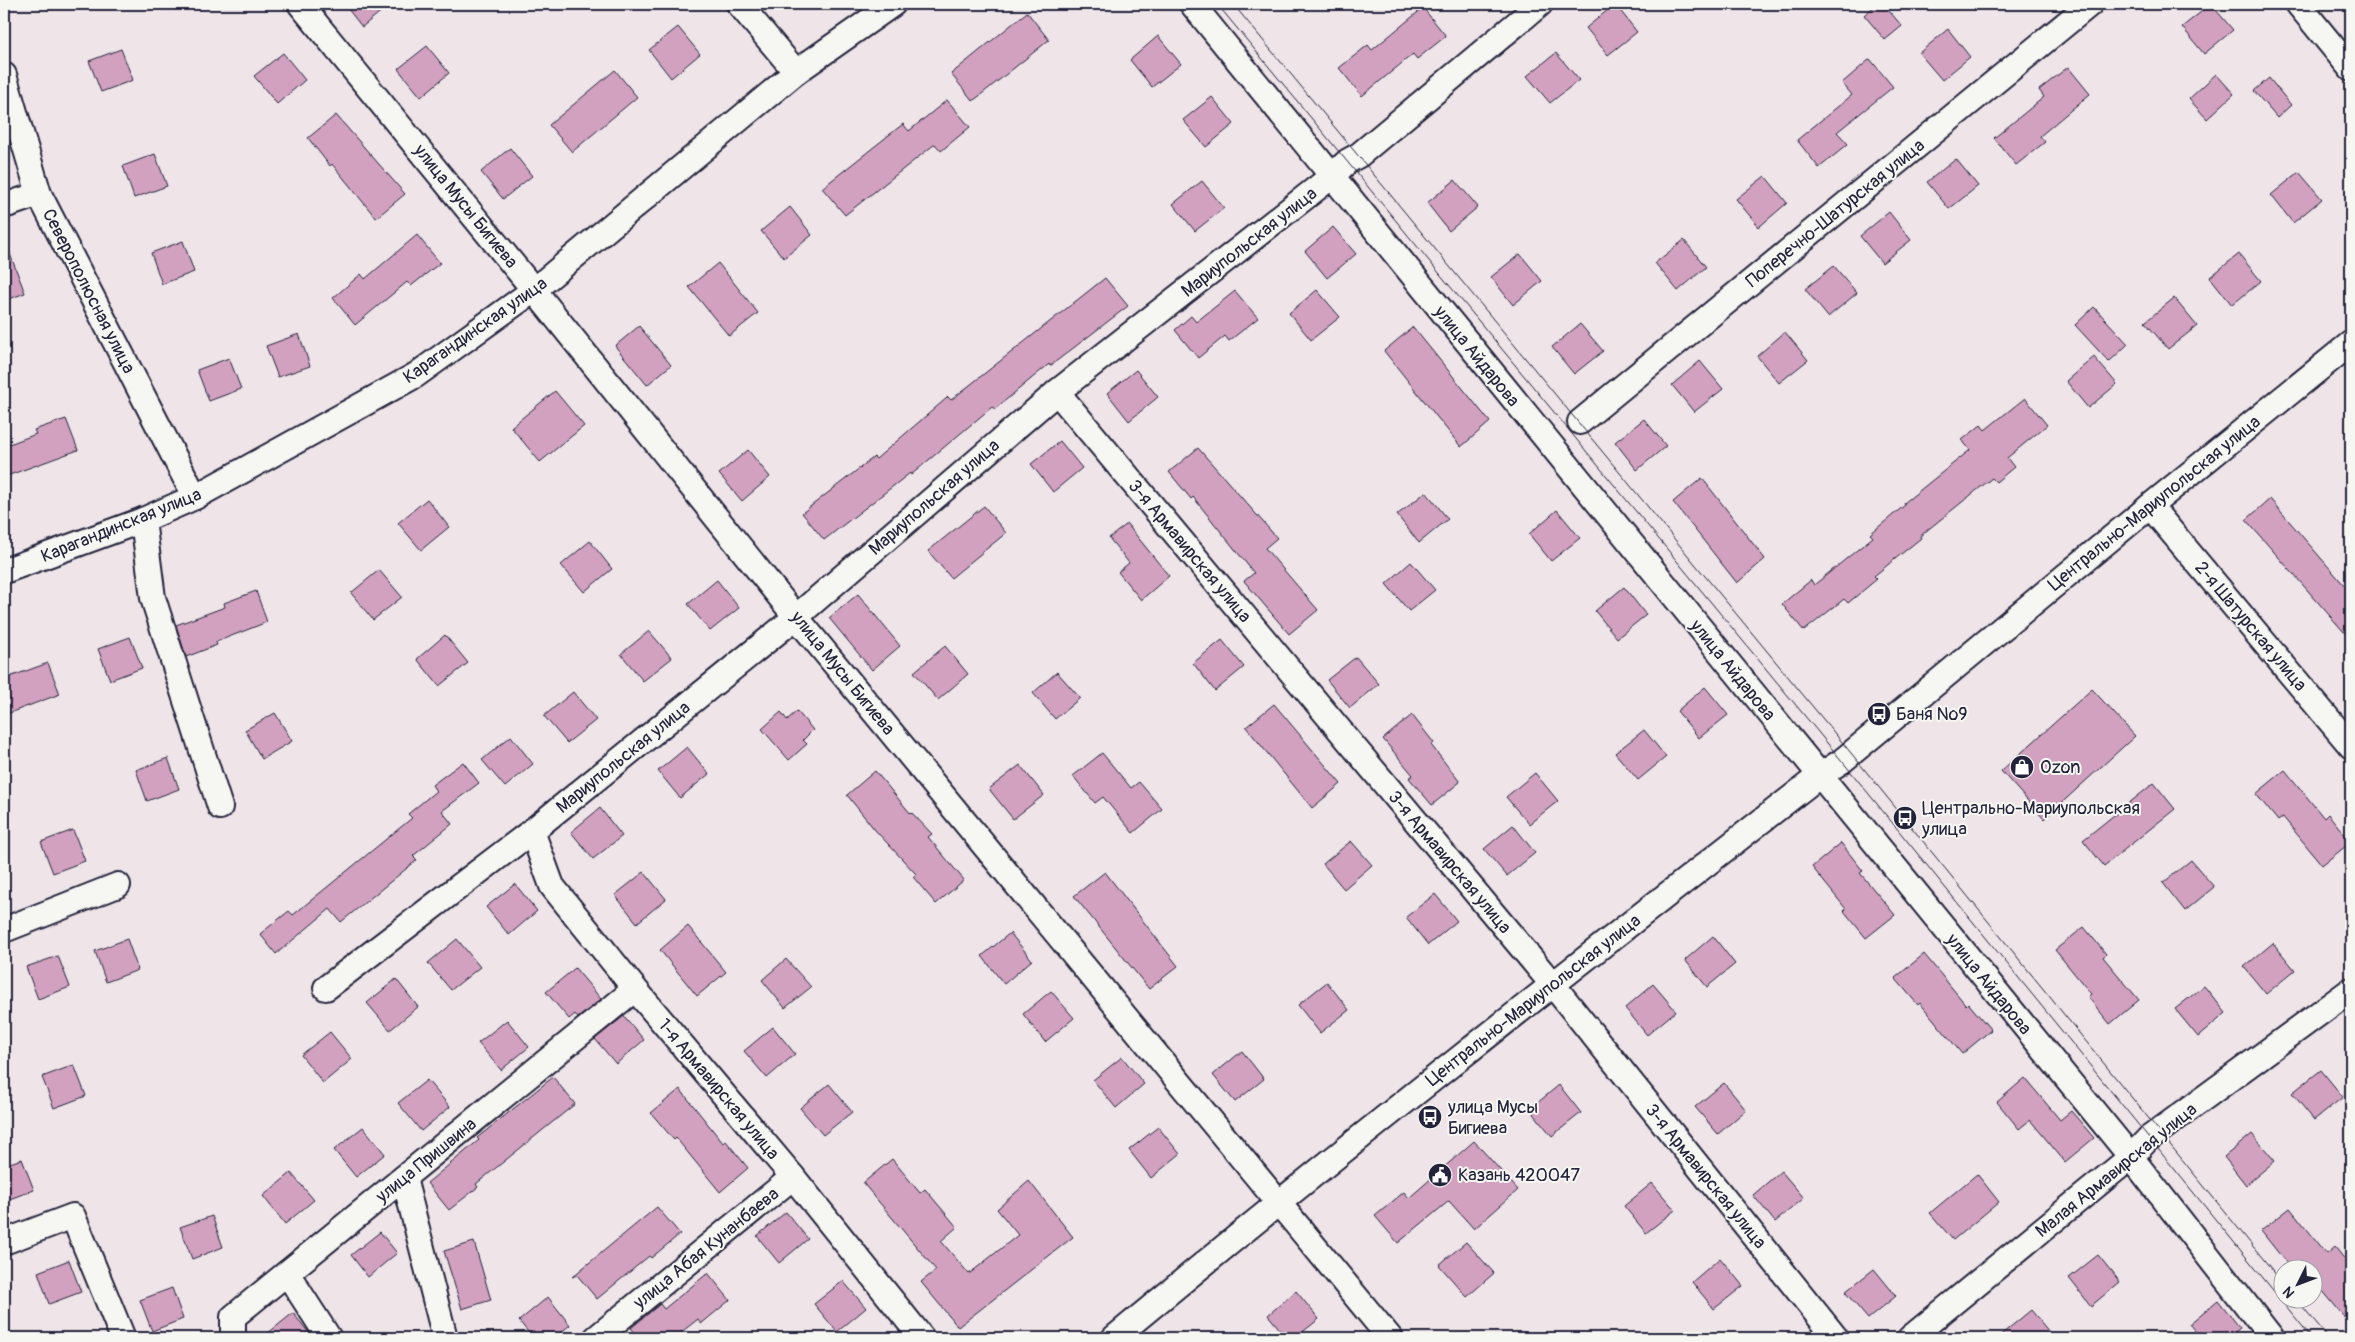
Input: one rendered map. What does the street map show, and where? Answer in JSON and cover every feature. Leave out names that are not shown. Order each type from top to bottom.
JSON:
[{"type":"street","name":"улица Мусы Бигиева","points":[[300,4],[534,290],[796,617],[1390,1338]]},
{"type":"street","points":[[739,4],[796,72]]},
{"type":"street","name":"Карагандинская улица","points":[[4,571],[143,520],[195,497],[416,375],[534,290],[796,72],[893,4]]},
{"type":"street","name":"улица Айдарова","points":[[1192,4],[1331,178],[2131,1157],[2272,1338]]},
{"type":"street","name":"Мариупольская улица","points":[[326,988],[532,831],[796,617],[1057,392],[1331,178],[1348,161],[1359,155],[1540,4]]},
{"type":"street","name":"Поперечно-Шатурская улица","points":[[1580,422],[2090,4]]},
{"type":"street","points":[[2298,4],[2351,69]]},
{"type":"street","name":"Северополюсная улица","points":[[4,75],[39,194],[195,497]]},
{"type":"street","points":[[4,206],[39,194]]},
{"type":"street","name":"Центрально-Мариупольская улица","points":[[1114,1338],[1279,1201],[1819,776],[1842,761],[2150,506],[2351,343]]},
{"type":"street","name":"3-я Армавирская улица","points":[[1057,392],[1553,985],[1836,1338]]},
{"type":"street","name":"2-я Шатурская улица","points":[[2150,506],[2351,746]]},
{"type":"street","points":[[143,520],[153,598],[220,807]]},
{"type":"street","name":"1-я Армавирская улица","points":[[532,831],[552,886],[635,989],[793,1177],[922,1338]]},
{"type":"street","points":[[4,930],[118,885]]},
{"type":"street","name":"улица Пришвина","points":[[233,1338],[233,1317],[635,989]]},
{"type":"street","name":"Малая Армавирская улица","points":[[1910,1338],[2131,1157],[2158,1130],[2351,990]]},
{"type":"street","name":"улица Абая Кунанбаева","points":[[596,1338],[793,1177]]},
{"type":"street","points":[[404,1178],[445,1338]]},
{"type":"street","points":[[4,1242],[73,1216],[123,1338]]},
{"type":"street","points":[[287,1273],[329,1338]]},
{"type":"building","points":[[344,4],[390,4],[362,27]]},
{"type":"building","points":[[1615,4],[1637,32],[1608,55],[1586,28]]},
{"type":"building","points":[[1877,4],[1883,4],[1902,26],[1885,40],[1864,15]]},
{"type":"building","points":[[2211,4],[2233,30],[2204,54],[2182,27]]},
{"type":"building","points":[[1423,8],[1446,36],[1417,59],[1413,54],[1362,96],[1339,68],[1368,45],[1372,50]]},
{"type":"building","points":[[1027,12],[1049,40],[973,101],[951,74]]},
{"type":"building","points":[[678,27],[700,54],[671,78],[649,50]]},
{"type":"building","points":[[1948,29],[1970,57],[1942,80],[1919,53]]},
{"type":"building","points":[[1158,36],[1181,64],[1152,87],[1130,60]]},
{"type":"building","points":[[427,46],[449,73],[421,97],[398,69]]},
{"type":"building","points":[[121,49],[133,80],[101,92],[89,61]]},
{"type":"building","points":[[283,53],[305,80],[277,104],[254,76]]},
{"type":"building","points":[[1556,53],[1579,80],[1550,103],[1527,76]]},
{"type":"building","points":[[1870,59],[1893,87],[1837,132],[1848,144],[1819,168],[1797,140],[1852,95],[1842,83]]},
{"type":"building","points":[[2068,67],[2090,94],[2040,136],[2045,142],[2016,165],[1994,138],[2044,97],[2039,90]]},
{"type":"building","points":[[615,70],[637,97],[572,152],[549,125]]},
{"type":"building","points":[[2216,74],[2234,94],[2207,119],[2189,99]]},
{"type":"building","points":[[2269,78],[2291,105],[2277,118],[2254,91]]},
{"type":"building","points":[[1212,97],[1234,124],[1206,147],[1183,120]]},
{"type":"building","points":[[947,100],[970,127],[941,151],[935,144],[845,215],[822,188],[903,124],[909,131]]},
{"type":"building","points":[[336,115],[405,194],[376,218],[308,138]]},
{"type":"building","points":[[510,148],[532,176],[503,199],[481,172]]},
{"type":"building","points":[[155,154],[167,186],[134,198],[123,166]]},
{"type":"building","points":[[1956,159],[1978,186],[1949,209],[1927,182]]},
{"type":"building","points":[[2299,172],[2322,199],[2293,223],[2271,195]]},
{"type":"building","points":[[1765,176],[1787,203],[1759,227],[1736,199]]},
{"type":"building","points":[[1455,180],[1478,207],[1449,231],[1427,203]]},
{"type":"building","points":[[1202,181],[1224,208],[1195,231],[1173,204]]},
{"type":"building","points":[[790,207],[812,235],[784,258],[761,231]]},
{"type":"building","points":[[1889,212],[1911,240],[1882,263],[1860,236]]},
{"type":"building","points":[[1333,227],[1356,254],[1327,278],[1305,251]]},
{"type":"building","points":[[417,235],[440,263],[411,286],[407,282],[355,325],[333,298],[361,274],[365,279]]},
{"type":"building","points":[[1684,240],[1706,267],[1678,291],[1655,263]]},
{"type":"building","points":[[183,241],[194,272],[162,284],[151,253]]},
{"type":"building","points":[[4,242],[25,293],[4,301]]},
{"type":"building","points":[[1520,254],[1542,281],[1513,305],[1491,277]]},
{"type":"building","points":[[2239,254],[2261,281],[2232,305],[2210,277]]},
{"type":"building","points":[[718,263],[758,313],[729,336],[689,287]]},
{"type":"building","points":[[1834,266],[1857,293],[1828,317],[1805,289]]},
{"type":"building","points":[[1105,278],[1128,306],[1050,366],[1049,364],[995,409],[992,407],[911,475],[910,473],[824,540],[802,513],[874,457],[876,459],[948,397],[951,400]]},
{"type":"building","points":[[1317,290],[1340,317],[1311,340],[1289,313]]},
{"type":"building","points":[[1235,291],[1258,318],[1229,341],[1225,336],[1198,358],[1175,330],[1191,316],[1196,322]]},
{"type":"building","points":[[2174,298],[2197,326],[2168,349],[2145,322]]},
{"type":"building","points":[[2094,307],[2128,344],[2109,362],[2075,325]]},
{"type":"building","points":[[1580,324],[1603,351],[1574,374],[1552,347]]},
{"type":"building","points":[[639,326],[671,365],[647,385],[615,346]]},
{"type":"building","points":[[1413,327],[1490,422],[1461,447],[1384,351]]},
{"type":"building","points":[[1785,332],[1808,360],[1779,383],[1757,356]]},
{"type":"building","points":[[299,334],[310,366],[278,377],[266,346]]},
{"type":"building","points":[[2094,357],[2117,384],[2088,408],[2066,381]]},
{"type":"building","points":[[229,358],[241,389],[209,401],[197,370]]},
{"type":"building","points":[[1700,361],[1723,389],[1694,412],[1672,385]]},
{"type":"building","points":[[1136,370],[1158,397],[1129,421],[1107,393]]},
{"type":"building","points":[[555,391],[584,426],[540,462],[511,427]]},
{"type":"building","points":[[2025,398],[2047,425],[2007,458],[2014,467],[1996,482],[1992,478],[1920,536],[1921,538],[1874,576],[1877,579],[1848,603],[1844,599],[1804,631],[1782,604],[1811,580],[1814,585],[1873,537],[1870,534],[1905,505],[1904,503],[1970,450],[1962,440],[1981,425],[1985,430]]},
{"type":"building","points":[[66,419],[78,450],[4,477],[4,446],[36,434],[34,430]]},
{"type":"building","points":[[1644,419],[1666,446],[1637,470],[1615,442]]},
{"type":"building","points":[[1060,441],[1082,468],[1053,492],[1031,464]]},
{"type":"building","points":[[1198,448],[1277,538],[1265,548],[1318,610],[1289,634],[1244,581],[1254,573],[1193,497],[1191,499],[1169,472]]},
{"type":"building","points":[[748,450],[770,477],[742,501],[719,474]]},
{"type":"building","points":[[1702,478],[1765,559],[1737,583],[1673,502]]},
{"type":"building","points":[[1426,492],[1448,519],[1419,543],[1397,515]]},
{"type":"building","points":[[427,499],[449,527],[421,550],[398,523]]},
{"type":"building","points":[[2270,499],[2351,593],[2351,640],[2246,520]]},
{"type":"building","points":[[984,506],[1006,533],[951,578],[928,551]]},
{"type":"building","points":[[1557,510],[1580,538],[1551,561],[1529,534]]},
{"type":"building","points":[[1127,524],[1169,576],[1141,600],[1118,572],[1129,563],[1109,538]]},
{"type":"building","points":[[590,541],[612,569],[584,592],[561,565]]},
{"type":"building","points":[[1411,562],[1435,590],[1409,611],[1386,584]]},
{"type":"building","points":[[379,570],[402,597],[373,620],[351,593]]},
{"type":"building","points":[[717,580],[739,608],[710,631],[688,604]]},
{"type":"building","points":[[1624,587],[1646,615],[1617,638],[1595,611]]},
{"type":"building","points":[[256,591],[267,622],[216,642],[217,645],[186,657],[176,625],[225,607],[224,603]]},
{"type":"building","points":[[858,594],[900,646],[872,670],[829,618]]},
{"type":"building","points":[[649,631],[672,658],[643,681],[621,654]]},
{"type":"building","points":[[445,635],[468,663],[439,686],[417,659]]},
{"type":"building","points":[[130,637],[142,668],[110,680],[98,649]]},
{"type":"building","points":[[1222,640],[1244,667],[1215,691],[1193,663]]},
{"type":"building","points":[[945,646],[968,674],[938,700],[914,672]]},
{"type":"building","points":[[1356,657],[1379,684],[1350,708],[1327,680]]},
{"type":"building","points":[[48,663],[60,694],[4,715],[4,679]]},
{"type":"building","points":[[1057,672],[1080,698],[1055,719],[1033,693]]},
{"type":"building","points":[[1705,687],[1728,715],[1699,738],[1677,711]]},
{"type":"building","points":[[2092,689],[2135,736],[2044,819],[2001,771]]},
{"type":"building","points":[[573,692],[596,720],[567,743],[544,716]]},
{"type":"building","points":[[1274,704],[1341,784],[1312,808],[1246,727]]},
{"type":"building","points":[[797,711],[813,730],[803,740],[807,744],[789,760],[762,729],[781,712],[787,720]]},
{"type":"building","points":[[275,713],[292,741],[262,759],[245,730]]},
{"type":"building","points":[[1412,715],[1434,743],[1431,745],[1460,782],[1432,805],[1409,778],[1413,775],[1383,739]]},
{"type":"building","points":[[1644,730],[1666,757],[1638,780],[1615,753]]},
{"type":"building","points":[[511,736],[533,764],[505,787],[482,760]]},
{"type":"building","points":[[687,747],[709,774],[680,798],[658,771]]},
{"type":"building","points":[[1102,753],[1131,788],[1139,782],[1162,809],[1133,833],[1103,797],[1095,803],[1073,776]]},
{"type":"building","points":[[168,758],[179,789],[147,801],[136,770]]},
{"type":"building","points":[[463,762],[479,783],[442,811],[452,824],[413,856],[417,860],[341,922],[330,909],[276,954],[260,934],[289,911],[293,915],[412,818],[408,814],[436,791],[432,785]]},
{"type":"building","points":[[1020,765],[1044,795],[1013,819],[989,789]]},
{"type":"building","points":[[2285,770],[2324,818],[2328,814],[2351,842],[2322,865],[2283,817],[2278,821],[2256,794]]},
{"type":"building","points":[[875,771],[911,814],[932,834],[928,837],[964,880],[936,904],[913,877],[916,874],[875,830],[847,795]]},
{"type":"building","points":[[1535,773],[1558,801],[1529,824],[1506,797]]},
{"type":"building","points":[[2154,783],[2175,809],[2104,866],[2083,840]]},
{"type":"building","points":[[600,808],[622,836],[593,859],[571,832]]},
{"type":"building","points":[[1513,825],[1535,853],[1507,876],[1484,849]]},
{"type":"building","points":[[73,830],[85,861],[53,873],[41,842]]},
{"type":"building","points":[[1351,841],[1372,865],[1344,889],[1323,864]]},
{"type":"building","points":[[1841,843],[1863,871],[1860,873],[1895,915],[1866,938],[1844,911],[1846,909],[1812,867]]},
{"type":"building","points":[[2191,860],[2214,887],[2185,911],[2163,883]]},
{"type":"building","points":[[644,872],[666,899],[637,923],[615,895]]},
{"type":"building","points":[[1105,872],[1178,966],[1149,989],[1074,896]]},
{"type":"building","points":[[515,884],[537,911],[509,935],[486,907]]},
{"type":"building","points":[[1435,894],[1457,921],[1428,945],[1406,917]]},
{"type":"building","points":[[688,926],[726,972],[697,996],[660,950]]},
{"type":"building","points":[[2084,927],[2106,954],[2103,957],[2139,1000],[2110,1024],[2088,997],[2091,994],[2055,950]]},
{"type":"building","points":[[1010,933],[1032,960],[1004,984],[982,956]]},
{"type":"building","points":[[1713,936],[1735,964],[1707,987],[1685,960]]},
{"type":"building","points":[[127,939],[138,970],[106,982],[95,951]]},
{"type":"building","points":[[457,939],[480,967],[451,990],[428,963]]},
{"type":"building","points":[[2273,943],[2295,970],[2266,994],[2244,967]]},
{"type":"building","points":[[1924,954],[1966,1005],[1968,1003],[1991,1030],[1962,1054],[1920,1003],[1918,1005],[1895,978]]},
{"type":"building","points":[[58,956],[70,987],[38,999],[26,967]]},
{"type":"building","points":[[786,959],[811,987],[785,1008],[762,980]]},
{"type":"building","points":[[575,968],[601,999],[578,1018],[575,1014],[569,1019],[546,992]]},
{"type":"building","points":[[396,979],[418,1007],[390,1030],[367,1003]]},
{"type":"building","points":[[1327,982],[1349,1010],[1320,1033],[1298,1005]]},
{"type":"building","points":[[1653,984],[1676,1011],[1647,1035],[1625,1008]]},
{"type":"building","points":[[2204,986],[2226,1013],[2198,1037],[2175,1009]]},
{"type":"building","points":[[1051,991],[1074,1018],[1045,1042],[1023,1014]]},
{"type":"building","points":[[624,1016],[644,1040],[616,1064],[595,1039]]},
{"type":"building","points":[[507,1020],[529,1047],[501,1070],[478,1043]]},
{"type":"building","points":[[773,1027],[795,1054],[767,1078],[744,1051]]},
{"type":"building","points":[[330,1032],[352,1059],[323,1083],[301,1055]]},
{"type":"building","points":[[1242,1051],[1264,1079],[1235,1102],[1213,1075]]},
{"type":"building","points":[[1122,1057],[1144,1084],[1116,1108],[1093,1080]]},
{"type":"building","points":[[74,1065],[86,1096],[54,1108],[42,1077]]},
{"type":"building","points":[[2321,1070],[2343,1097],[2314,1120],[2292,1093]]},
{"type":"building","points":[[553,1077],[575,1104],[476,1184],[478,1187],[449,1210],[427,1183],[479,1140],[477,1138]]},
{"type":"building","points":[[2025,1078],[2060,1120],[2071,1111],[2094,1138],[2065,1162],[2030,1120],[2019,1129],[1997,1102]]},
{"type":"building","points":[[427,1080],[450,1107],[421,1131],[398,1103]]},
{"type":"building","points":[[1724,1083],[1746,1110],[1718,1134],[1695,1107]]},
{"type":"building","points":[[829,1084],[852,1112],[823,1135],[800,1108]]},
{"type":"building","points":[[1559,1085],[1581,1113],[1552,1136],[1530,1109]]},
{"type":"building","points":[[680,1089],[723,1143],[726,1141],[748,1168],[720,1192],[676,1138],[674,1140],[651,1113]]},
{"type":"building","points":[[363,1127],[385,1154],[356,1177],[334,1150]]},
{"type":"building","points":[[1158,1127],[1180,1154],[1151,1178],[1129,1150]]},
{"type":"building","points":[[2252,1134],[2275,1161],[2246,1185],[2224,1157]]},
{"type":"building","points":[[1474,1141],[1518,1190],[1474,1229],[1449,1201],[1398,1243],[1375,1216],[1404,1192],[1409,1198]]},
{"type":"building","points":[[22,1159],[34,1190],[4,1201],[4,1165]]},
{"type":"building","points":[[892,1159],[920,1193],[925,1189],[957,1227],[941,1241],[969,1274],[1018,1235],[997,1209],[1029,1181],[1073,1237],[958,1327],[921,1282],[936,1270],[863,1183]]},
{"type":"building","points":[[1781,1171],[1804,1198],[1775,1222],[1753,1195]]},
{"type":"building","points":[[291,1173],[314,1200],[285,1224],[263,1196]]},
{"type":"building","points":[[1977,1174],[1999,1202],[1953,1240],[1930,1213]]},
{"type":"building","points":[[1652,1183],[1675,1210],[1646,1233],[1624,1206]]},
{"type":"building","points":[[657,1207],[680,1234],[651,1258],[649,1256],[597,1299],[577,1275],[572,1277]]},
{"type":"building","points":[[2290,1208],[2327,1254],[2335,1247],[2351,1267],[2351,1325],[2322,1290],[2322,1260],[2284,1260],[2261,1231]]},
{"type":"building","points":[[786,1212],[808,1239],[779,1263],[757,1236]]},
{"type":"building","points":[[212,1216],[223,1247],[192,1259],[180,1227]]},
{"type":"building","points":[[380,1232],[397,1253],[368,1277],[351,1255]]},
{"type":"building","points":[[474,1242],[491,1300],[462,1309],[444,1251]]},
{"type":"building","points":[[1466,1242],[1494,1273],[1467,1297],[1439,1265]]},
{"type":"building","points":[[2098,1255],[2120,1282],[2091,1306],[2069,1278]]},
{"type":"building","points":[[1720,1258],[1743,1286],[1714,1309],[1692,1282]]},
{"type":"building","points":[[69,1260],[81,1292],[49,1304],[38,1272]]},
{"type":"building","points":[[1874,1269],[1896,1296],[1868,1319],[1845,1292]]},
{"type":"building","points":[[708,1273],[730,1300],[701,1324],[698,1319],[674,1338],[640,1338],[631,1328],[660,1304],[664,1309]]},
{"type":"building","points":[[843,1281],[866,1308],[837,1332],[814,1304]]},
{"type":"building","points":[[172,1288],[183,1319],[152,1331],[140,1300]]},
{"type":"building","points":[[1296,1291],[1319,1319],[1295,1338],[1287,1338],[1268,1315]]},
{"type":"building","points":[[548,1297],[570,1325],[554,1338],[533,1338],[519,1321]]},
{"type":"building","points":[[2218,1300],[2240,1328],[2227,1338],[2201,1338],[2189,1324]]},
{"type":"building","points":[[2031,1310],[2054,1338],[1997,1338]]},
{"type":"building","points":[[293,1313],[313,1338],[262,1338]]},
{"type":"tram line","points":[[1217,4],[1842,761],[2312,1338]]},
{"type":"tram line","points":[[1233,4],[1851,753],[2272,1270]]},
{"type":"tram line","points":[[2305,1310],[2329,1338]]},
{"type":"place","name":"Баня №9","points":[[1879,714]]},
{"type":"place","name":"Ozon","points":[[2022,767]]},
{"type":"place","name":"Центрально-Мариупольская улица","points":[[1905,818]]},
{"type":"place","name":"улица Мусы Бигиева","points":[[1430,1117]]},
{"type":"place","name":"Казань 420047","points":[[1440,1175]]}]
